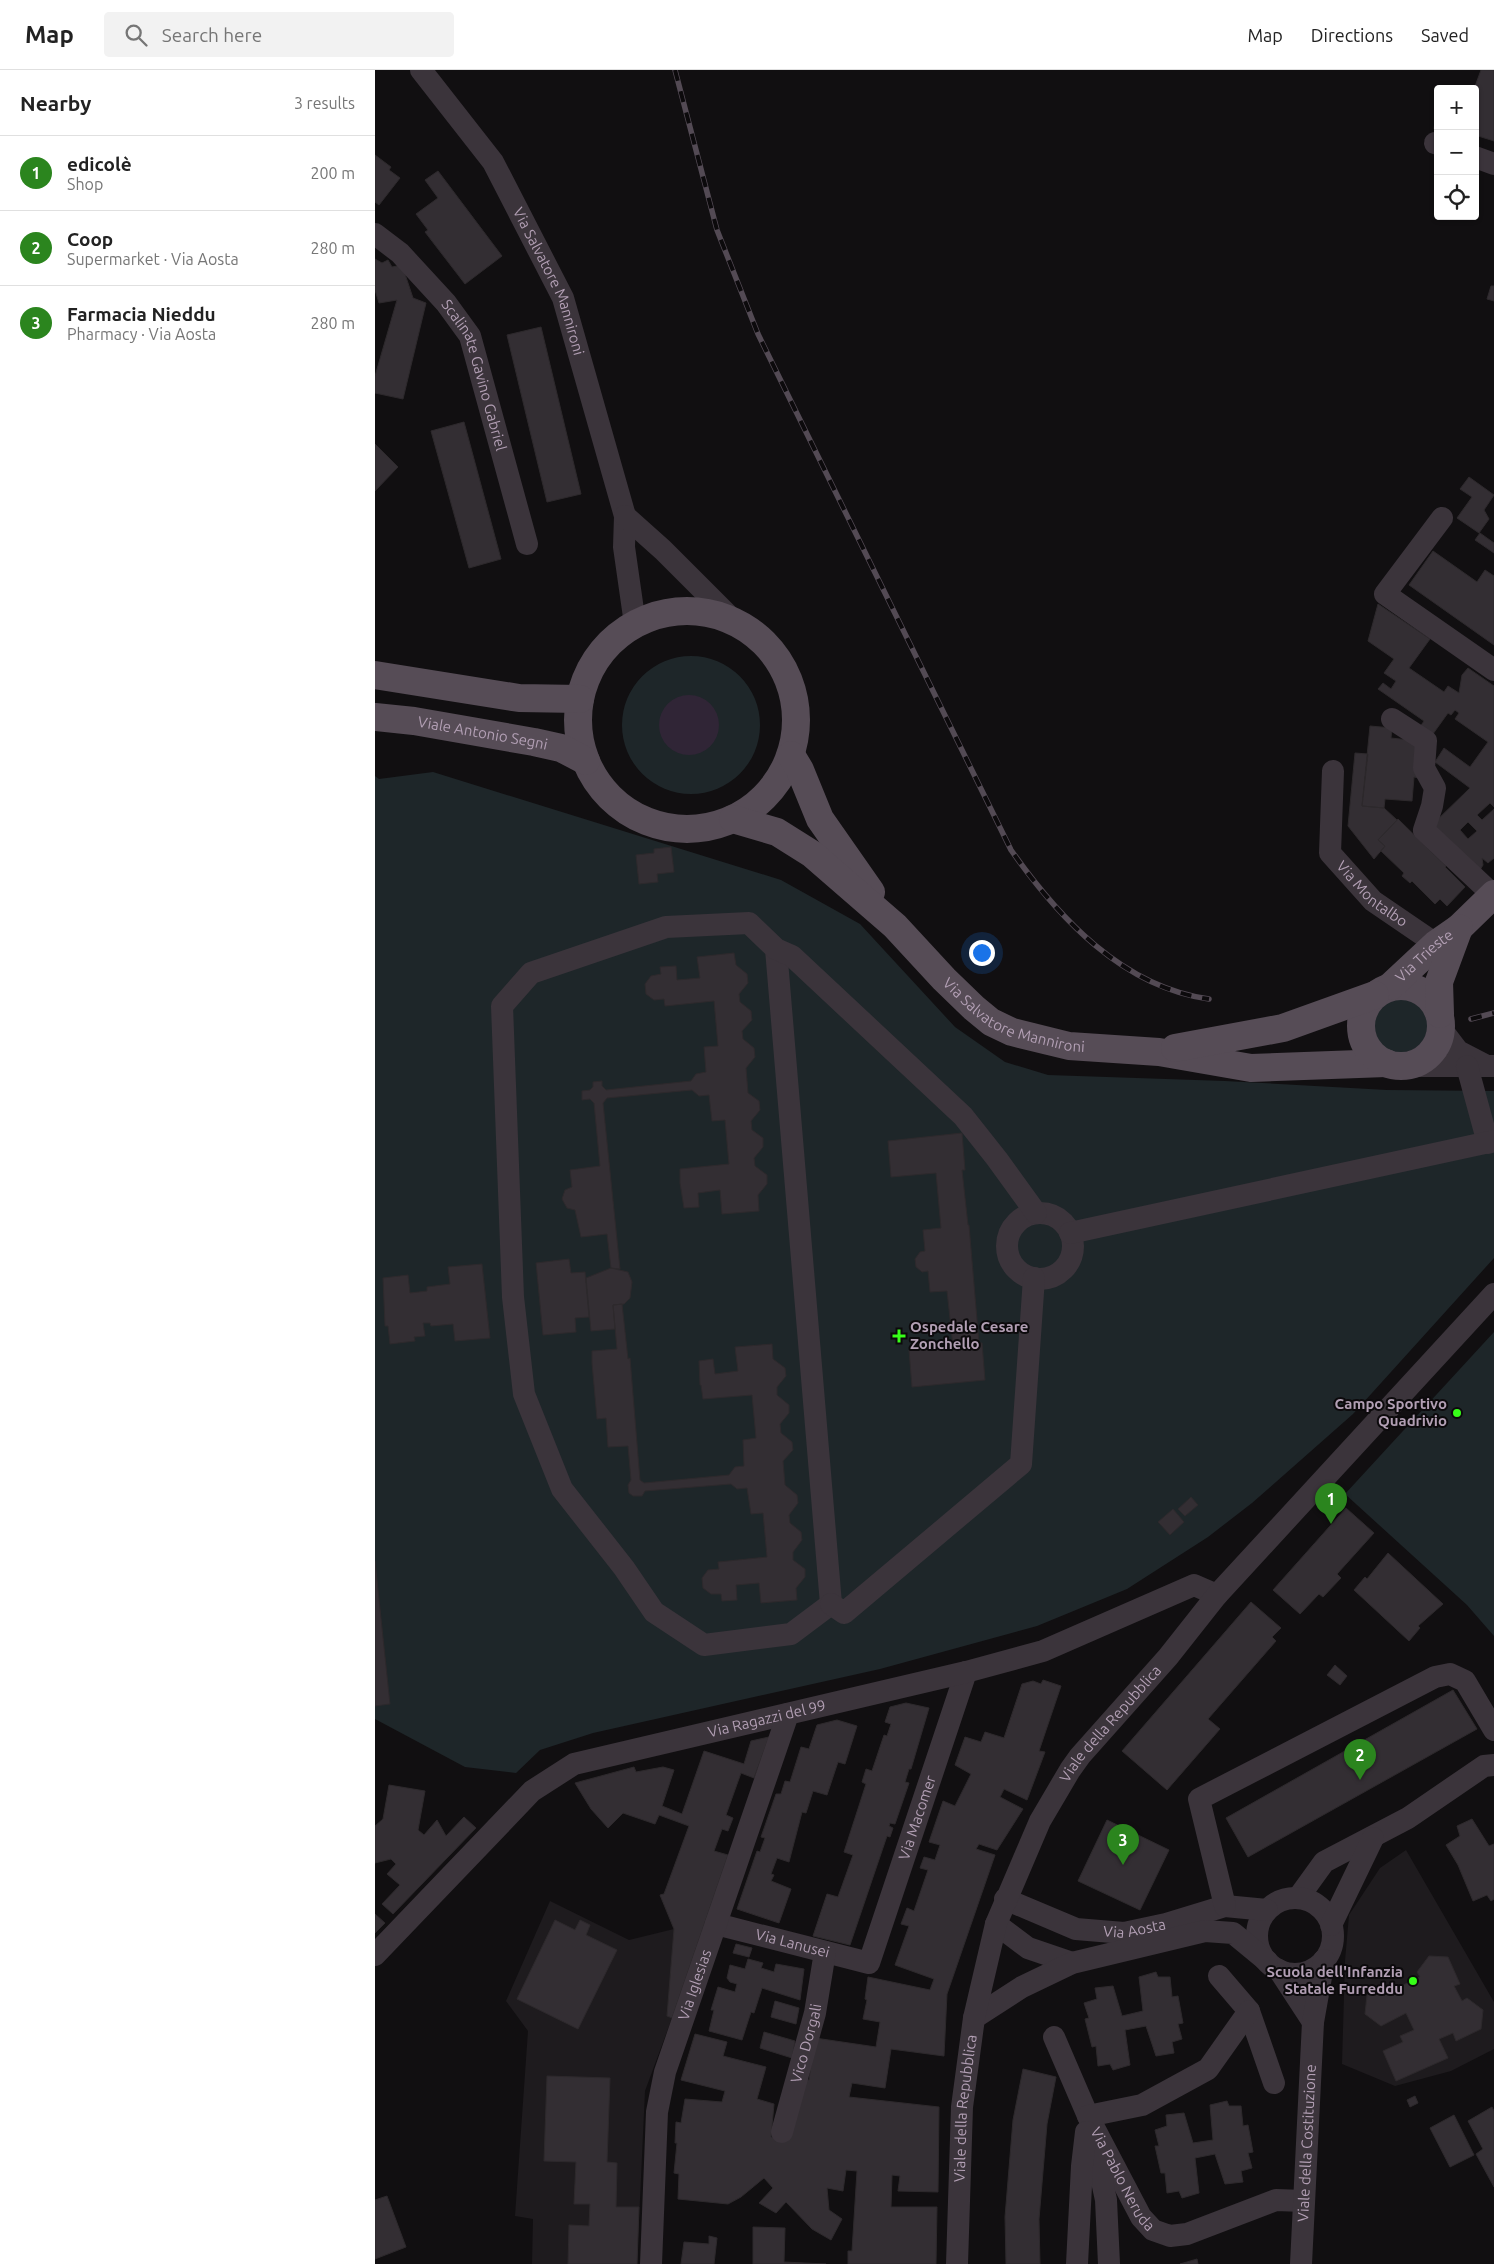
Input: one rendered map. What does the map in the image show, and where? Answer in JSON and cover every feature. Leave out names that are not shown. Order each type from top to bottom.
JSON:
[{"type":"main road","points":[[684,611],[709,613],[734,621],[756,635],[775,654],[788,677],[795,703],[796,720],[791,755],[777,781],[758,803],[733,819],[709,827],[684,829],[659,825],[635,816],[609,795],[598,782],[586,761],[580,740],[578,720],[580,699],[587,676],[599,656],[615,638],[635,624],[659,615],[684,611]]},
{"type":"main road","points":[[375,676],[519,698],[580,699]]},
{"type":"main road","name":"Viale Antonio Segni","points":[[375,716],[534,742],[561,748],[586,761]]},
{"type":"main road","name":"Via Salvatore Mannironi","points":[[791,755],[800,770],[820,818],[895,926]]},
{"type":"main road","name":"Via Salvatore Mannironi","points":[[733,819],[777,832],[812,854],[895,926],[974,1008],[991,1022],[1012,1032],[1069,1046],[1159,1052],[1251,1068],[1397,1064]]},
{"type":"main road","name":"Via Trieste","points":[[1383,991],[1436,944],[1459,928],[1493,895]]},
{"type":"main road","name":"Via Trieste","points":[[1441,1022],[1439,982],[1459,928]]},
{"type":"main road","points":[[1403,985],[1415,988],[1426,994],[1435,1003],[1441,1022],[1438,1042],[1431,1053],[1421,1061],[1397,1064],[1369,1051],[1361,1032],[1363,1012],[1383,991],[1403,985]]},
{"type":"main road","name":"Via Salvatore Mannironi","points":[[1159,1052],[1283,1028],[1383,991]]},
{"type":"street","name":"Via Salvatore Mannironi","points":[[421,70],[493,162],[563,298],[625,516],[624,547],[635,624]]},
{"type":"street","points":[[1479,158],[1494,164]]},
{"type":"street","name":"Scalinate Gavino Gabriel","points":[[375,234],[400,253],[440,295],[470,336],[527,544]]},
{"type":"street","points":[[625,516],[663,550],[734,621]]},
{"type":"street","points":[[1442,518],[1385,594],[1494,670]]},
{"type":"street","points":[[1392,719],[1426,742],[1424,768],[1435,788],[1432,806],[1424,830],[1493,895]]},
{"type":"street","name":"Via Montalbo","points":[[1333,771],[1331,853],[1373,901],[1436,944]]},
{"type":"street","points":[[831,1604],[791,1634],[704,1645],[654,1612],[624,1568],[562,1489],[524,1394],[513,1297],[502,1006],[531,973],[666,927],[749,923],[776,949],[792,956],[963,1116],[1036,1213]]},
{"type":"street","points":[[776,949],[831,1604]]},
{"type":"street","points":[[1070,1233],[1491,1142],[1482,1066],[1458,1051],[1441,1022]]},
{"type":"street","name":"Via Salvatore Mannironi","points":[[1397,1064],[1482,1066]]},
{"type":"street","points":[[1036,1213],[1047,1213],[1057,1217],[1065,1224],[1070,1233],[1073,1243],[1072,1253],[1068,1262],[1062,1270],[1049,1277],[1034,1278],[1024,1275],[1009,1260],[1007,1245],[1011,1230],[1017,1221],[1026,1216],[1036,1213]]},
{"type":"street","points":[[831,1604],[844,1613],[1021,1464],[1034,1278]]},
{"type":"street","name":"Viale della Repubblica","points":[[957,2264],[963,2107],[974,2018],[996,1924],[1005,1899],[1040,1821],[1069,1770],[1168,1657],[1217,1595],[1494,1294]]},
{"type":"street","name":"Via Ragazzi del 99","points":[[375,1955],[532,1791],[574,1764],[966,1672],[1043,1651],[1194,1585],[1217,1595]]},
{"type":"street","name":"Via Macomer","points":[[869,1962],[966,1672]]},
{"type":"street","points":[[1225,1906],[1199,1800],[1435,1677],[1450,1674],[1465,1681],[1494,1730]]},
{"type":"street","name":"Via Iglesias","points":[[651,2264],[657,2112],[665,2072],[788,1714]]},
{"type":"street","points":[[1298,1898],[1324,1862],[1373,1838],[1489,1765],[1486,1751],[1494,1737]]},
{"type":"street","points":[[1331,1925],[1373,1838]]},
{"type":"street","points":[[1273,1966],[1291,1973],[1303,1972],[1315,1968],[1324,1960],[1331,1949],[1333,1937],[1327,1914],[1310,1900],[1287,1898],[1276,1902],[1261,1919],[1258,1935],[1261,1952],[1313,2022]]},
{"type":"street","name":"Via Aosta","points":[[1005,1899],[1076,1929],[1124,1933],[1166,1924],[1225,1906],[1267,1910]]},
{"type":"street","name":"Via Lanusei","points":[[716,1924],[869,1962]]},
{"type":"street","points":[[996,1924],[1028,1948],[1072,1963]]},
{"type":"street","name":"Via Aosta","points":[[974,2018],[1018,1989],[1072,1963],[1205,1931],[1233,1933],[1273,1966]]},
{"type":"street","name":"Vico Dorgali","points":[[782,2132],[815,2013],[825,1952]]},
{"type":"street","name":"Viale della Costituzione","points":[[1301,2264],[1313,2022],[1324,1960]]},
{"type":"street","points":[[1219,1976],[1249,2011],[1274,2083]]},
{"type":"street","points":[[1088,2116],[1142,2105],[1208,2069],[1249,2011]]},
{"type":"street","points":[[1054,2037],[1088,2116],[1106,2200],[1109,2264]]},
{"type":"street","name":"Via Pablo Neruda","points":[[1088,2116],[1141,2217],[1153,2230],[1170,2236],[1187,2234],[1276,2200],[1304,2201]]},
{"type":"street","name":"Via Pablo Neruda","points":[[1077,2264],[1082,2166],[1088,2116]]},
{"type":"shaded area","points":[[691,656],[717,662],[740,676],[754,699],[760,725],[754,751],[740,774],[717,788],[691,794],[665,788],[642,774],[628,751],[622,725],[628,699],[642,676],[665,662]]},
{"type":"shaded area","points":[[689,695],[705,700],[710,704],[714,709],[719,725],[714,741],[710,746],[705,750],[689,755],[673,750],[668,746],[664,741],[659,725],[664,709],[668,704],[673,700]]},
{"type":"shaded area","name":"Ospedale Cesare Zonchello","points":[[433,772],[781,880],[860,924],[955,1027],[1005,1062],[1048,1075],[1225,1081],[1387,1090],[1494,1091],[1494,1258],[1353,1414],[1252,1503],[1208,1537],[1127,1589],[1037,1626],[880,1669],[593,1733],[540,1750],[516,1773],[465,1767],[375,1719],[375,776],[379,779]]},
{"type":"shaded area","points":[[1394,997],[1406,997],[1416,1001],[1424,1009],[1428,1025],[1424,1041],[1416,1049],[1406,1053],[1394,1053],[1384,1049],[1376,1041],[1372,1031],[1372,1019],[1376,1009],[1384,1001]]},
{"type":"shaded area","name":"Campo Sportivo Quadrivio","points":[[1494,1332],[1494,1636],[1467,1605],[1345,1494]]},
{"type":"shaded area","name":"Scuola dell'Infanzia Statale Furreddu","points":[[1406,1850],[1494,2002],[1494,2049],[1451,2071],[1395,2086],[1342,2064],[1345,1961],[1349,1915],[1380,1868]]},
{"type":"shaded area","points":[[550,1901],[629,1940],[674,1929],[667,2016],[672,2018],[645,2091],[637,2264],[532,2264],[533,2219],[515,2216],[528,2031],[506,2001]]},
{"type":"building","points":[[1481,70],[1494,70],[1494,141],[1479,136],[1479,85],[1475,85]]},
{"type":"building","points":[[375,155],[391,167],[389,170],[400,178],[379,205],[375,202]]},
{"type":"building","points":[[438,171],[502,256],[465,284],[425,232],[428,230],[416,214],[438,198],[425,180]]},
{"type":"building","points":[[375,259],[382,263],[388,260],[392,267],[402,265],[413,298],[426,303],[403,399],[375,393],[375,376],[397,300],[379,303],[375,290]]},
{"type":"building","points":[[1491,286],[1494,286],[1494,301],[1487,299]]},
{"type":"building","points":[[541,327],[581,494],[547,502],[507,335]]},
{"type":"building","points":[[464,422],[501,559],[469,568],[431,431]]},
{"type":"building","points":[[375,444],[398,467],[375,491]]},
{"type":"building","points":[[1469,477],[1494,495],[1484,510],[1489,519],[1479,533],[1457,518],[1472,497],[1460,489]]},
{"type":"building","points":[[1480,533],[1494,543],[1494,553],[1475,540]]},
{"type":"building","points":[[1433,551],[1477,582],[1485,570],[1494,576],[1494,645],[1409,585]]},
{"type":"building","points":[[1378,604],[1430,639],[1409,668],[1444,692],[1448,686],[1459,693],[1462,675],[1468,668],[1494,686],[1494,807],[1490,803],[1477,815],[1482,820],[1494,809],[1494,858],[1488,863],[1482,858],[1483,865],[1480,870],[1433,824],[1470,788],[1435,762],[1444,748],[1470,767],[1488,742],[1455,719],[1459,713],[1455,710],[1451,715],[1448,713],[1430,738],[1418,730],[1424,721],[1378,689],[1383,683],[1391,689],[1396,681],[1384,673],[1394,659],[1368,641]],"holes":[[[1468,822],[1477,831],[1468,839],[1460,830]]]},
{"type":"building","points":[[1370,726],[1392,728],[1391,738],[1418,741],[1419,778],[1414,777],[1412,801],[1385,799],[1384,808],[1362,806]]},
{"type":"building","points":[[1355,753],[1368,754],[1362,806],[1384,808],[1397,820],[1378,840],[1385,846],[1374,859],[1348,826]]},
{"type":"building","points":[[1398,819],[1465,887],[1447,906],[1440,899],[1435,904],[1412,881],[1410,883],[1402,876],[1404,873],[1381,851],[1385,846],[1378,840]]},
{"type":"building","points":[[671,847],[674,872],[657,874],[658,882],[639,884],[636,855],[654,853],[654,849]]},
{"type":"building","points":[[734,953],[736,965],[747,974],[748,983],[739,994],[740,1002],[751,1011],[752,1020],[742,1031],[743,1039],[754,1048],[755,1057],[746,1068],[748,1093],[759,1101],[760,1110],[751,1121],[752,1130],[763,1138],[763,1147],[754,1158],[755,1166],[767,1175],[767,1184],[758,1195],[759,1211],[722,1214],[720,1190],[698,1193],[699,1207],[684,1208],[680,1169],[729,1164],[725,1120],[712,1121],[709,1095],[699,1096],[692,1090],[607,1098],[603,1103],[620,1269],[611,1268],[607,1234],[581,1237],[575,1210],[567,1208],[562,1199],[565,1190],[572,1187],[570,1170],[600,1166],[594,1103],[590,1099],[582,1100],[582,1091],[590,1090],[593,1087],[593,1082],[602,1081],[602,1086],[606,1090],[691,1081],[696,1074],[706,1072],[704,1047],[718,1046],[714,1001],[665,1006],[664,999],[654,1000],[646,994],[645,984],[651,976],[661,974],[660,967],[676,966],[677,980],[700,978],[697,957]]},
{"type":"building","points":[[962,1133],[965,1170],[962,1170],[969,1225],[979,1343],[982,1343],[985,1380],[912,1387],[909,1350],[953,1346],[947,1291],[930,1292],[928,1271],[922,1272],[916,1267],[915,1259],[920,1252],[925,1251],[923,1230],[941,1228],[936,1173],[891,1177],[888,1141]]},
{"type":"building","points":[[569,1259],[571,1273],[585,1272],[589,1317],[575,1318],[576,1332],[543,1335],[536,1263]]},
{"type":"building","points":[[482,1264],[490,1338],[455,1341],[453,1324],[431,1326],[430,1323],[423,1323],[425,1336],[414,1337],[415,1341],[390,1344],[388,1326],[385,1326],[383,1278],[408,1275],[410,1293],[427,1291],[427,1287],[450,1284],[448,1267]]},
{"type":"building","points":[[611,1268],[628,1272],[632,1282],[630,1298],[624,1304],[613,1305],[615,1329],[591,1331],[586,1278]]},
{"type":"building","points":[[622,1304],[628,1359],[630,1358],[640,1480],[644,1483],[729,1475],[735,1467],[744,1466],[743,1440],[756,1438],[752,1395],[703,1399],[700,1385],[699,1361],[713,1359],[715,1374],[738,1371],[735,1347],[772,1344],[773,1359],[785,1368],[786,1376],[777,1387],[777,1395],[789,1405],[789,1413],[780,1424],[781,1433],[792,1442],[793,1450],[783,1461],[785,1485],[797,1495],[798,1503],[789,1515],[790,1523],[801,1532],[802,1540],[793,1552],[793,1560],[805,1569],[805,1577],[796,1588],[797,1600],[761,1603],[759,1583],[736,1585],[737,1600],[722,1601],[721,1594],[711,1594],[703,1588],[702,1578],[708,1570],[719,1569],[718,1562],[767,1557],[763,1513],[751,1514],[747,1488],[737,1489],[731,1484],[645,1491],[642,1496],[633,1496],[629,1493],[628,1485],[631,1480],[628,1446],[608,1447],[606,1418],[597,1419],[592,1363],[592,1351],[617,1349],[613,1305]]},
{"type":"building","points":[[1191,1497],[1198,1505],[1185,1516],[1178,1509]]},
{"type":"building","points":[[1346,1508],[1374,1533],[1337,1574],[1341,1578],[1323,1597],[1319,1594],[1300,1614],[1273,1590]]},
{"type":"building","points":[[1173,1509],[1184,1522],[1170,1535],[1158,1522]]},
{"type":"building","points":[[1388,1553],[1443,1604],[1418,1626],[1420,1628],[1409,1641],[1354,1590],[1365,1577],[1367,1579]]},
{"type":"building","points":[[375,1561],[390,1704],[375,1706]]},
{"type":"building","points":[[1251,1602],[1281,1628],[1272,1637],[1276,1641],[1208,1719],[1220,1729],[1167,1790],[1122,1751]]},
{"type":"building","points":[[1335,1665],[1347,1676],[1340,1685],[1327,1675]]},
{"type":"building","points":[[1043,1680],[1061,1686],[1039,1751],[1045,1752],[1027,1800],[1004,1789],[1000,1797],[1023,1809],[997,1850],[979,1844],[976,1849],[995,1855],[947,1994],[944,2056],[891,2049],[885,2088],[852,2083],[849,2097],[939,2107],[938,2192],[898,2191],[900,2176],[892,2175],[891,2207],[937,2207],[936,2264],[848,2264],[848,2251],[852,2251],[857,2171],[846,2170],[843,2191],[827,2188],[829,2210],[842,2219],[831,2240],[812,2229],[786,2202],[776,2213],[759,2203],[773,2188],[764,2178],[741,2197],[728,2204],[678,2199],[679,2174],[674,2173],[677,2143],[675,2143],[676,2122],[681,2123],[685,2099],[722,2102],[725,2091],[681,2080],[695,2034],[727,2042],[723,2056],[766,2067],[757,2099],[774,2104],[771,2137],[788,2141],[803,2079],[809,2080],[815,2038],[876,2047],[880,2022],[863,2019],[867,2000],[865,1999],[868,1977],[930,1990],[934,1979],[895,1965],[909,1926],[901,1924],[907,1908],[914,1911],[928,1870],[920,1868],[924,1857],[935,1860],[940,1845],[929,1842],[943,1801],[955,1806],[971,1774],[955,1765],[965,1737],[981,1742],[985,1732],[1004,1738],[1022,1684],[1033,1681],[1041,1684]]},
{"type":"building","points":[[1453,1690],[1477,1729],[1248,1857],[1226,1818]]},
{"type":"building","points":[[906,1703],[929,1708],[911,1769],[909,1769],[905,1782],[909,1783],[895,1824],[890,1823],[889,1826],[893,1828],[890,1837],[887,1836],[850,1945],[813,1936],[827,1894],[838,1897],[853,1855],[844,1852],[866,1784],[862,1782],[866,1769],[872,1771],[884,1735],[887,1736],[891,1724],[885,1722],[890,1707]]},
{"type":"building","points":[[837,1720],[857,1726],[845,1764],[838,1762],[827,1795],[813,1791],[806,1813],[802,1812],[789,1862],[777,1858],[771,1874],[774,1875],[771,1881],[791,1889],[779,1923],[737,1909],[757,1851],[760,1852],[765,1838],[761,1837],[776,1794],[781,1794],[785,1781],[790,1782],[801,1747],[809,1749],[817,1725]]},
{"type":"building","points":[[769,1737],[754,1778],[741,1773],[726,1815],[733,1818],[728,1831],[722,1829],[714,1851],[728,1855],[672,2018],[667,2016],[674,1929],[660,1895],[664,1894],[689,1826],[659,1815],[655,1824],[623,1813],[608,1828],[591,1809],[575,1783],[634,1767],[636,1772],[663,1767],[674,1770],[662,1806],[682,1814],[704,1751],[744,1764],[751,1741]]},
{"type":"building","points":[[389,1785],[425,1791],[418,1830],[424,1835],[437,1820],[446,1836],[464,1817],[476,1828],[393,1914],[382,1904],[400,1885],[387,1874],[396,1864],[391,1859],[375,1863],[375,1826],[383,1819]]},
{"type":"building","points":[[1472,1819],[1489,1846],[1494,1844],[1494,1899],[1491,1901],[1487,1895],[1473,1901],[1458,1865],[1446,1845],[1460,1836],[1457,1826]]},
{"type":"building","points":[[1107,1820],[1169,1850],[1140,1910],[1078,1881]]},
{"type":"building","points":[[375,1914],[385,1923],[375,1933]]},
{"type":"building","points":[[555,1920],[575,1930],[580,1920],[590,1925],[586,1935],[617,1950],[578,2029],[517,1999]]},
{"type":"building","points":[[736,1944],[752,1948],[749,1957],[733,1953]]},
{"type":"building","points":[[1429,1956],[1448,1957],[1460,1984],[1454,1986],[1462,2001],[1467,1998],[1483,2010],[1481,2029],[1456,2041],[1453,2033],[1439,2039],[1448,2058],[1396,2081],[1383,2051],[1403,2042],[1400,2036],[1414,2030],[1406,2013],[1381,2026],[1365,2014],[1367,1995],[1392,1983],[1395,1989],[1420,1977],[1417,1972]]},
{"type":"building","points":[[748,1959],[763,1963],[761,1968],[774,1972],[776,1964],[804,1969],[800,2000],[762,1988],[754,2013],[751,2012],[742,2040],[709,2031],[714,2010],[711,2010],[718,1987],[735,1992],[737,1984],[730,1982],[727,1978],[730,1965],[745,1969]]},
{"type":"building","points":[[1156,1972],[1158,1977],[1170,1977],[1172,1997],[1178,1996],[1183,2023],[1178,2024],[1182,2039],[1172,2042],[1174,2053],[1156,2056],[1146,2026],[1125,2030],[1130,2065],[1113,2070],[1110,2064],[1098,2066],[1096,2046],[1092,2047],[1085,2019],[1089,2018],[1084,2003],[1097,1999],[1095,1988],[1113,1986],[1122,2016],[1143,2011],[1139,1977]]},
{"type":"building","points":[[775,2001],[799,2008],[796,2024],[771,2017]]},
{"type":"building","points":[[764,2032],[795,2041],[792,2058],[760,2048]]},
{"type":"building","points":[[1023,2069],[1056,2077],[1047,2124],[1039,2219],[1040,2264],[1006,2264],[1005,2217],[1013,2120]]},
{"type":"building","points":[[547,2076],[610,2078],[607,2162],[617,2163],[616,2207],[639,2207],[637,2264],[568,2264],[569,2225],[589,2226],[590,2204],[574,2204],[576,2162],[544,2161]]},
{"type":"building","points":[[1415,2096],[1418,2103],[1410,2107],[1407,2100]]},
{"type":"building","points":[[1227,2101],[1229,2106],[1241,2106],[1243,2126],[1248,2125],[1253,2152],[1248,2153],[1252,2168],[1241,2171],[1243,2182],[1225,2184],[1215,2154],[1195,2158],[1199,2193],[1182,2198],[1179,2191],[1167,2193],[1165,2173],[1161,2173],[1155,2146],[1159,2146],[1155,2130],[1167,2126],[1166,2115],[1184,2113],[1193,2143],[1213,2140],[1210,2105]]},
{"type":"building","points":[[1492,2107],[1494,2111],[1494,2187],[1476,2154],[1483,2149],[1468,2121]]},
{"type":"building","points":[[1454,2115],[1474,2155],[1450,2167],[1430,2128]]},
{"type":"building","points":[[387,2196],[406,2247],[375,2259],[375,2200]]},
{"type":"building","points":[[753,2227],[785,2228],[784,2262],[826,2264],[753,2264]]},
{"type":"building","points":[[709,2236],[717,2238],[714,2264],[681,2264],[684,2242],[709,2244]]},
{"type":"building","points":[[1197,2259],[1198,2264],[1180,2264]]},
{"type":"railway","points":[[675,70],[717,230],[758,334],[1011,850],[1050,900],[1095,945],[1121,964],[1148,980],[1177,992],[1209,999]]},
{"type":"railway","points":[[1471,1019],[1494,1013]]},
{"type":"place","name":"Ospedale Cesare Zonchello","points":[[899,1336]]},
{"type":"place","name":"Campo Sportivo Quadrivio","points":[[1457,1413]]},
{"type":"place","name":"edicolè","points":[[1331,1524]]},
{"type":"place","name":"Coop","points":[[1360,1780]]},
{"type":"place","name":"Farmacia Nieddu","points":[[1123,1865]]},
{"type":"place","name":"Scuola dell'Infanzia Statale Furreddu","points":[[1413,1981]]}]
